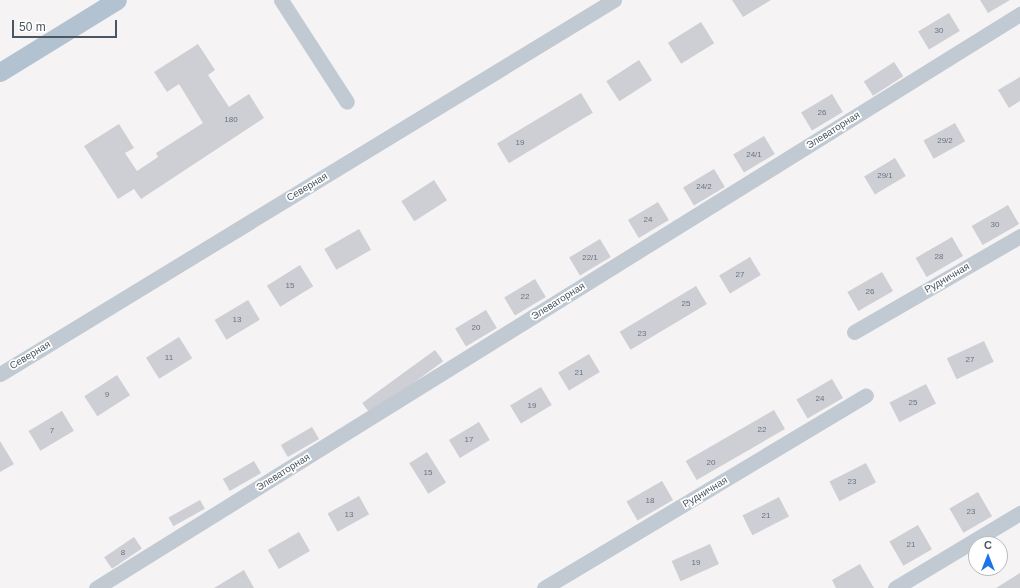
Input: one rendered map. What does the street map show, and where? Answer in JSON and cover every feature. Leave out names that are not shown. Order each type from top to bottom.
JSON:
[{"type":"main road","points":[[2,66],[117,0]]},
{"type":"street","points":[[282,0],[347,102]]},
{"type":"street","name":"Северная","points":[[0,374],[614,0]]},
{"type":"street","name":"Элеваторная","points":[[96,588],[1020,14]]},
{"type":"street","name":"Рудничная","points":[[854,332],[1020,236]]},
{"type":"street","name":"Рудничная","points":[[544,588],[866,395]]},
{"type":"street","points":[[895,588],[1020,513]]},
{"type":"building","points":[[732,0],[771,0],[743,17]]},
{"type":"building","points":[[980,0],[1010,0],[988,13]]},
{"type":"building","points":[[949,13],[960,31],[929,50],[918,32]]},
{"type":"building","points":[[701,22],[714,43],[681,64],[668,43]]},
{"type":"building","points":[[198,44],[215,70],[208,75],[229,107],[249,94],[264,118],[141,199],[134,189],[118,199],[84,146],[119,124],[134,148],[125,153],[137,171],[158,157],[156,153],[203,123],[179,84],[167,92],[154,72]]},
{"type":"building","points":[[639,60],[652,80],[619,101],[606,81]]},
{"type":"building","points":[[894,62],[903,76],[873,96],[864,82]]},
{"type":"building","points":[[1020,77],[1020,101],[1009,108],[998,90]]},
{"type":"building","points":[[581,93],[593,113],[509,163],[497,143]]},
{"type":"building","points":[[832,94],[843,112],[812,131],[801,113]]},
{"type":"building","points":[[955,123],[965,141],[934,159],[924,140]]},
{"type":"building","points":[[764,136],[775,154],[744,173],[733,155]]},
{"type":"building","points":[[895,158],[906,176],[875,195],[864,177]]},
{"type":"building","points":[[714,169],[725,187],[694,206],[683,188]]},
{"type":"building","points":[[434,180],[447,200],[414,221],[401,201]]},
{"type":"building","points":[[658,202],[669,220],[639,238],[628,220]]},
{"type":"building","points":[[1008,205],[1019,224],[983,245],[972,226]]},
{"type":"building","points":[[359,229],[371,250],[336,270],[324,249]]},
{"type":"building","points":[[952,237],[963,256],[927,277],[916,258]]},
{"type":"building","points":[[600,239],[611,257],[580,276],[569,258]]},
{"type":"building","points":[[750,257],[761,275],[730,294],[719,276]]},
{"type":"building","points":[[300,265],[313,286],[280,307],[267,286]]},
{"type":"building","points":[[882,272],[893,291],[858,311],[847,292]]},
{"type":"building","points":[[535,279],[546,297],[515,316],[504,298]]},
{"type":"building","points":[[696,286],[707,304],[631,350],[620,332]]},
{"type":"building","points":[[248,300],[260,320],[226,340],[215,320]]},
{"type":"building","points":[[486,310],[497,328],[466,347],[455,329]]},
{"type":"building","points":[[179,337],[192,358],[159,379],[146,358]]},
{"type":"building","points":[[984,341],[994,362],[957,379],[947,358]]},
{"type":"building","points":[[435,350],[443,361],[370,414],[362,403]]},
{"type":"building","points":[[589,354],[600,372],[569,391],[558,373]]},
{"type":"building","points":[[117,375],[130,395],[97,416],[84,396]]},
{"type":"building","points":[[832,379],[843,398],[807,419],[796,400]]},
{"type":"building","points":[[926,384],[936,404],[899,422],[889,403]]},
{"type":"building","points":[[541,387],[552,405],[521,424],[510,406]]},
{"type":"building","points":[[774,410],[785,429],[697,480],[686,461]]},
{"type":"building","points":[[62,411],[74,431],[40,451],[29,431]]},
{"type":"building","points":[[479,422],[490,440],[460,458],[449,440]]},
{"type":"building","points":[[312,427],[319,439],[288,457],[281,445]]},
{"type":"building","points":[[0,441],[14,464],[0,472]]},
{"type":"building","points":[[427,452],[446,483],[428,494],[409,463]]},
{"type":"building","points":[[254,461],[261,473],[230,491],[223,479]]},
{"type":"building","points":[[866,463],[876,483],[839,501],[829,482]]},
{"type":"building","points":[[662,481],[673,500],[637,521],[626,501]]},
{"type":"building","points":[[978,492],[992,516],[963,533],[949,508]]},
{"type":"building","points":[[359,496],[369,514],[338,532],[328,513]]},
{"type":"building","points":[[779,497],[789,517],[752,535],[742,516]]},
{"type":"building","points":[[200,500],[205,509],[173,526],[169,517]]},
{"type":"building","points":[[918,525],[932,549],[903,566],[889,542]]},
{"type":"building","points":[[299,532],[310,551],[279,569],[268,550]]},
{"type":"building","points":[[134,537],[142,549],[112,569],[104,557]]},
{"type":"building","points":[[710,544],[719,564],[681,581],[672,561]]},
{"type":"building","points":[[860,564],[874,588],[836,588],[832,580]]},
{"type":"building","points":[[244,570],[254,588],[214,588]]},
{"type":"building","points":[[1020,573],[1020,588],[996,588]]}]
